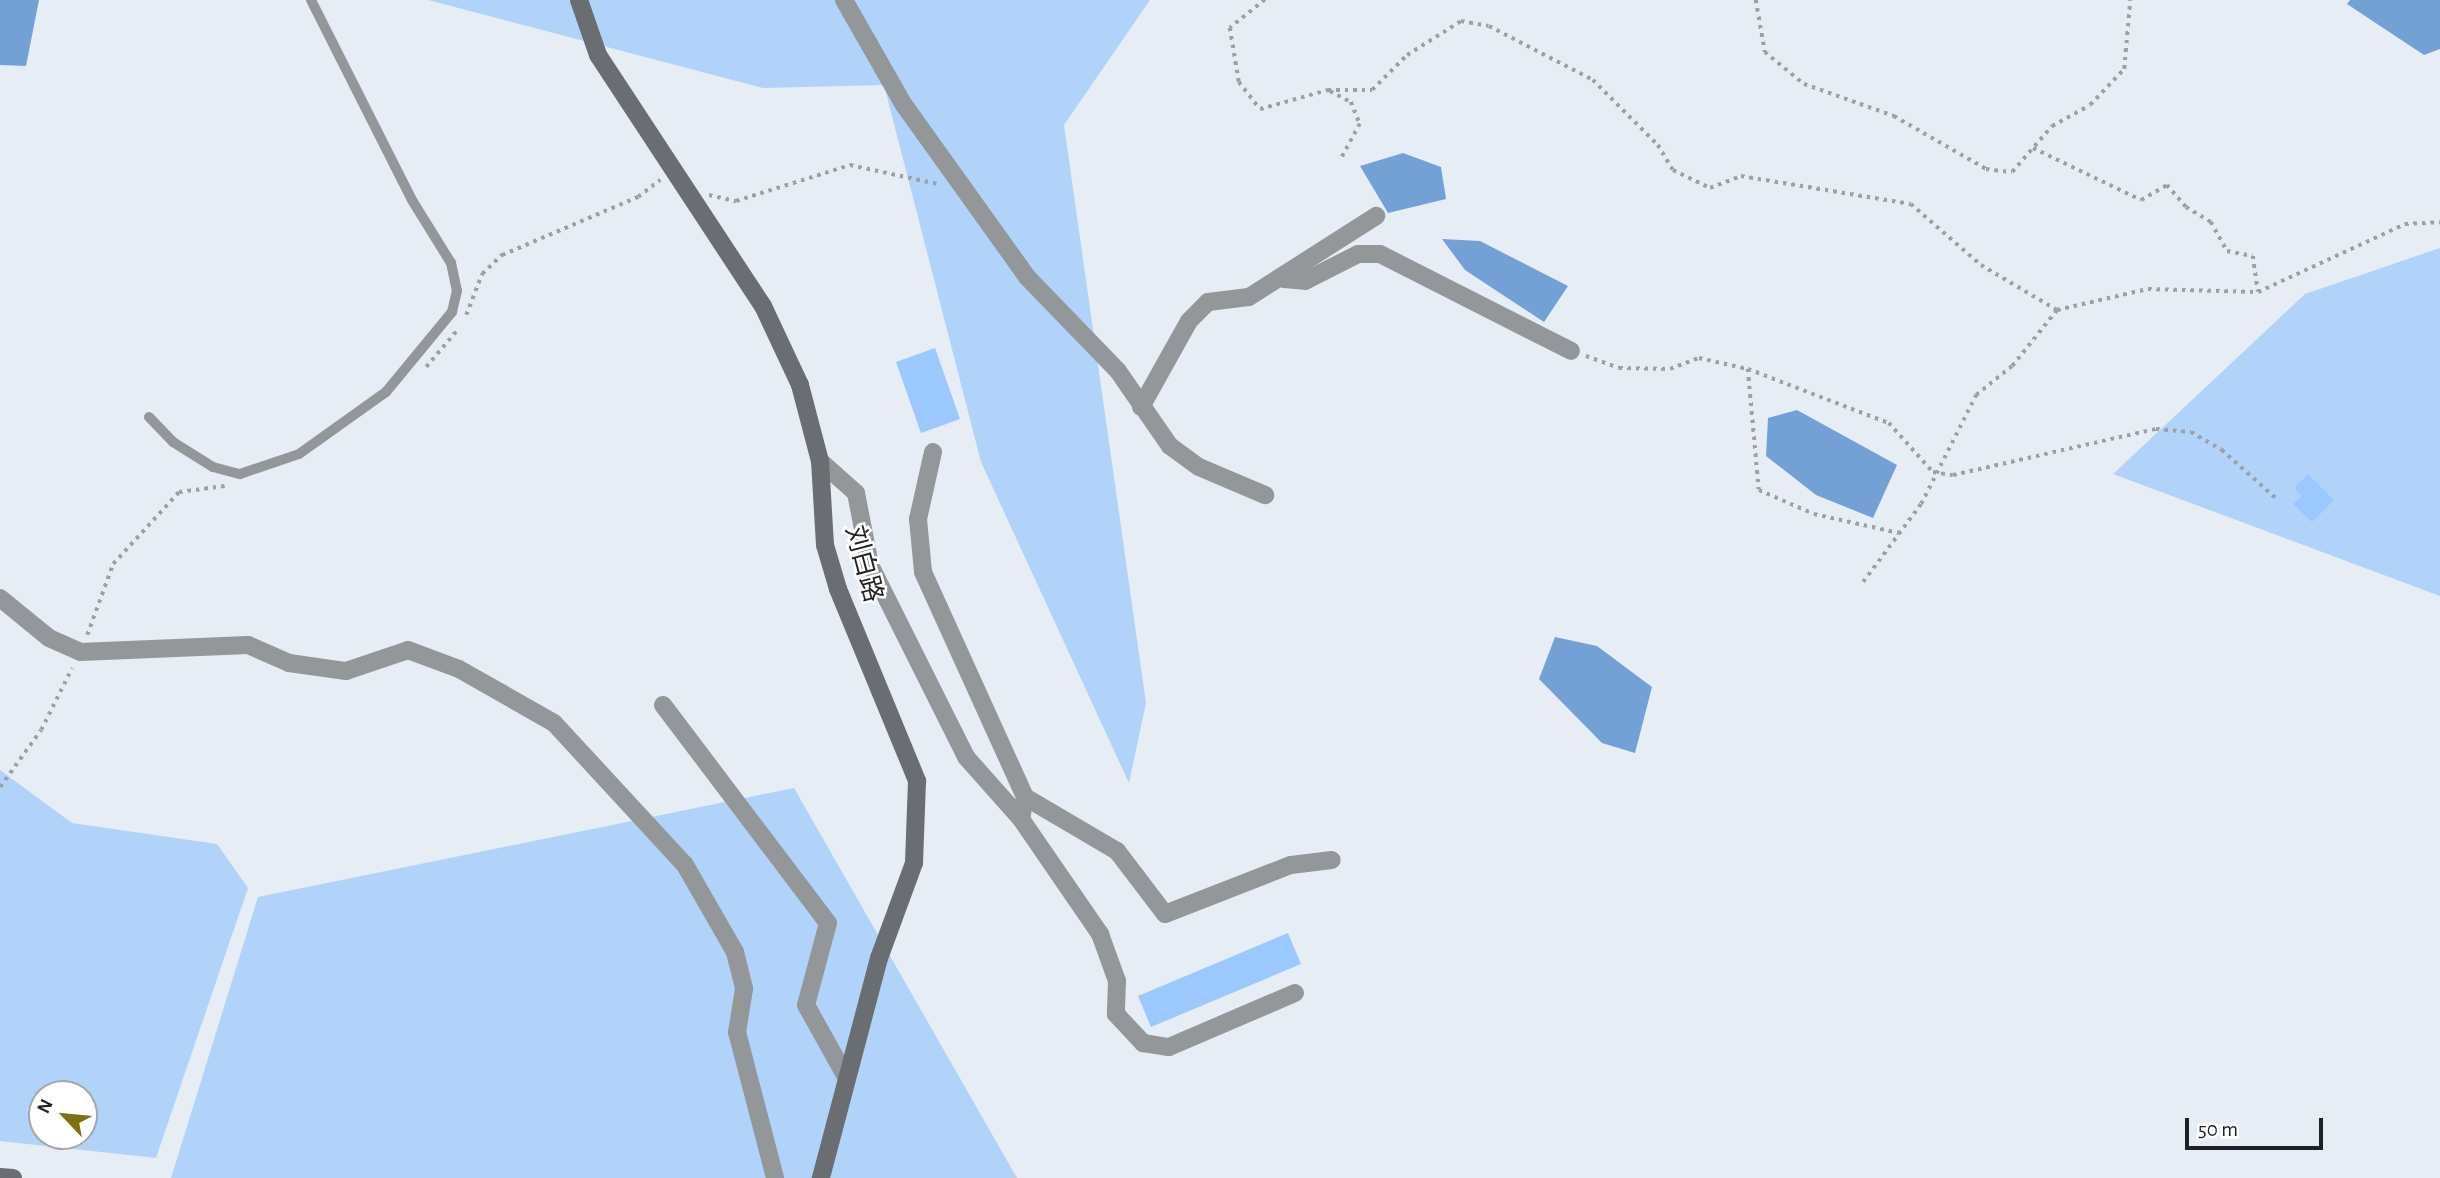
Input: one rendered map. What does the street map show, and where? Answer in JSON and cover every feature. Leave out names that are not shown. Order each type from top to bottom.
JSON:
[{"type":"street","name":"刘白路","points":[[579,0],[598,55],[705,222],[763,306],[800,385],[820,461],[825,545],[917,781],[919,818],[914,863],[845,1075],[821,1178]]},
{"type":"street","points":[[844,0],[904,105],[1028,278],[1118,371],[1170,446],[1199,467],[1265,495]]},
{"type":"street","points":[[1141,407],[1189,321],[1208,302],[1250,297],[1284,279],[1376,216]]},
{"type":"street","points":[[1284,279],[1305,281],[1357,254],[1380,254],[1571,351]]},
{"type":"street","points":[[933,452],[918,519],[923,572],[1025,797],[1021,819]]},
{"type":"street","points":[[820,461],[856,493],[870,565],[966,757],[1021,819],[1100,934],[1117,981],[1116,1014],[1143,1043],[1169,1047],[1295,993]]},
{"type":"street","points":[[0,598],[49,638],[80,652],[248,645],[289,663],[346,671],[408,650],[459,669],[554,723],[685,865],[736,952],[744,989],[737,1031],[775,1178]]},
{"type":"street","points":[[663,705],[828,923],[806,1005],[845,1075]]},
{"type":"street","points":[[1025,797],[1116,851],[1165,914],[1291,865],[1332,860]]},
{"type":"street","points":[[0,1177],[13,1178]]},
{"type":"lane","points":[[149,417],[173,442],[213,467],[240,474],[288,458],[386,392],[452,312],[457,291],[451,263],[412,200],[311,0]]},
{"type":"path","points":[[1265,0],[1230,28],[1239,82],[1260,109],[1328,90],[1372,90],[1407,55],[1461,21],[1489,26],[1593,80],[1658,145],[1673,170],[1710,188],[1741,176],[1911,204],[1980,265],[2057,310]]},
{"type":"path","points":[[1756,0],[1765,51],[1804,84],[1894,116],[1986,169],[2012,172],[2052,126],[2090,105],[2124,69],[2130,0]]},
{"type":"path","points":[[1328,90],[1351,102],[1360,124],[1339,161]]},
{"type":"path","points":[[2033,148],[2141,200],[2167,186],[2186,207],[2211,222],[2227,251],[2253,256],[2258,292]]},
{"type":"path","points":[[705,222],[705,194],[736,201],[850,165],[934,183],[972,200]]},
{"type":"path","points":[[482,274],[502,255],[639,197],[673,170]]},
{"type":"path","points":[[1863,582],[1921,504],[1933,472],[1962,433],[1976,395],[2012,366],[2057,310],[2148,289],[2258,292],[2405,224],[2440,222]]},
{"type":"path","points":[[1571,351],[1619,368],[1670,369],[1699,358],[1748,369],[1889,423],[1933,472],[1953,475],[2156,429],[2191,432],[2222,450],[2278,500]]},
{"type":"path","points":[[1748,369],[1759,490],[1814,514],[1899,533]]},
{"type":"shaded area","points":[[0,0],[39,0],[26,66],[0,65]]},
{"type":"shaded area","points":[[428,0],[1150,0],[1064,125],[1146,703],[1129,783],[981,462],[884,85],[763,88]]},
{"type":"shaded area","points":[[2350,0],[2440,0],[2440,49],[2424,55],[2347,4]]},
{"type":"shaded area","points":[[1403,153],[1441,167],[1446,199],[1388,213],[1360,166]]},
{"type":"shaded area","points":[[1442,239],[1480,241],[1568,286],[1544,322],[1465,270]]},
{"type":"shaded area","points":[[2440,248],[2440,596],[2113,474],[2305,294]]},
{"type":"shaded area","points":[[1797,410],[1897,465],[1873,518],[1816,495],[1766,456],[1768,418]]},
{"type":"shaded area","points":[[1555,637],[1597,646],[1652,687],[1635,753],[1602,743],[1539,679]]},
{"type":"shaded area","points":[[0,770],[72,823],[217,844],[248,888],[156,1158],[83,1150],[98,1150],[98,1080],[28,1080],[28,1144],[0,1141]]},
{"type":"shaded area","points":[[794,788],[1017,1178],[171,1178],[258,897]]},
{"type":"building","points":[[935,348],[960,419],[921,433],[896,362]]},
{"type":"building","points":[[2308,474],[2334,500],[2312,522],[2293,504],[2302,496],[2294,488]]},
{"type":"building","points":[[1288,933],[1301,964],[1151,1027],[1138,996]]}]
